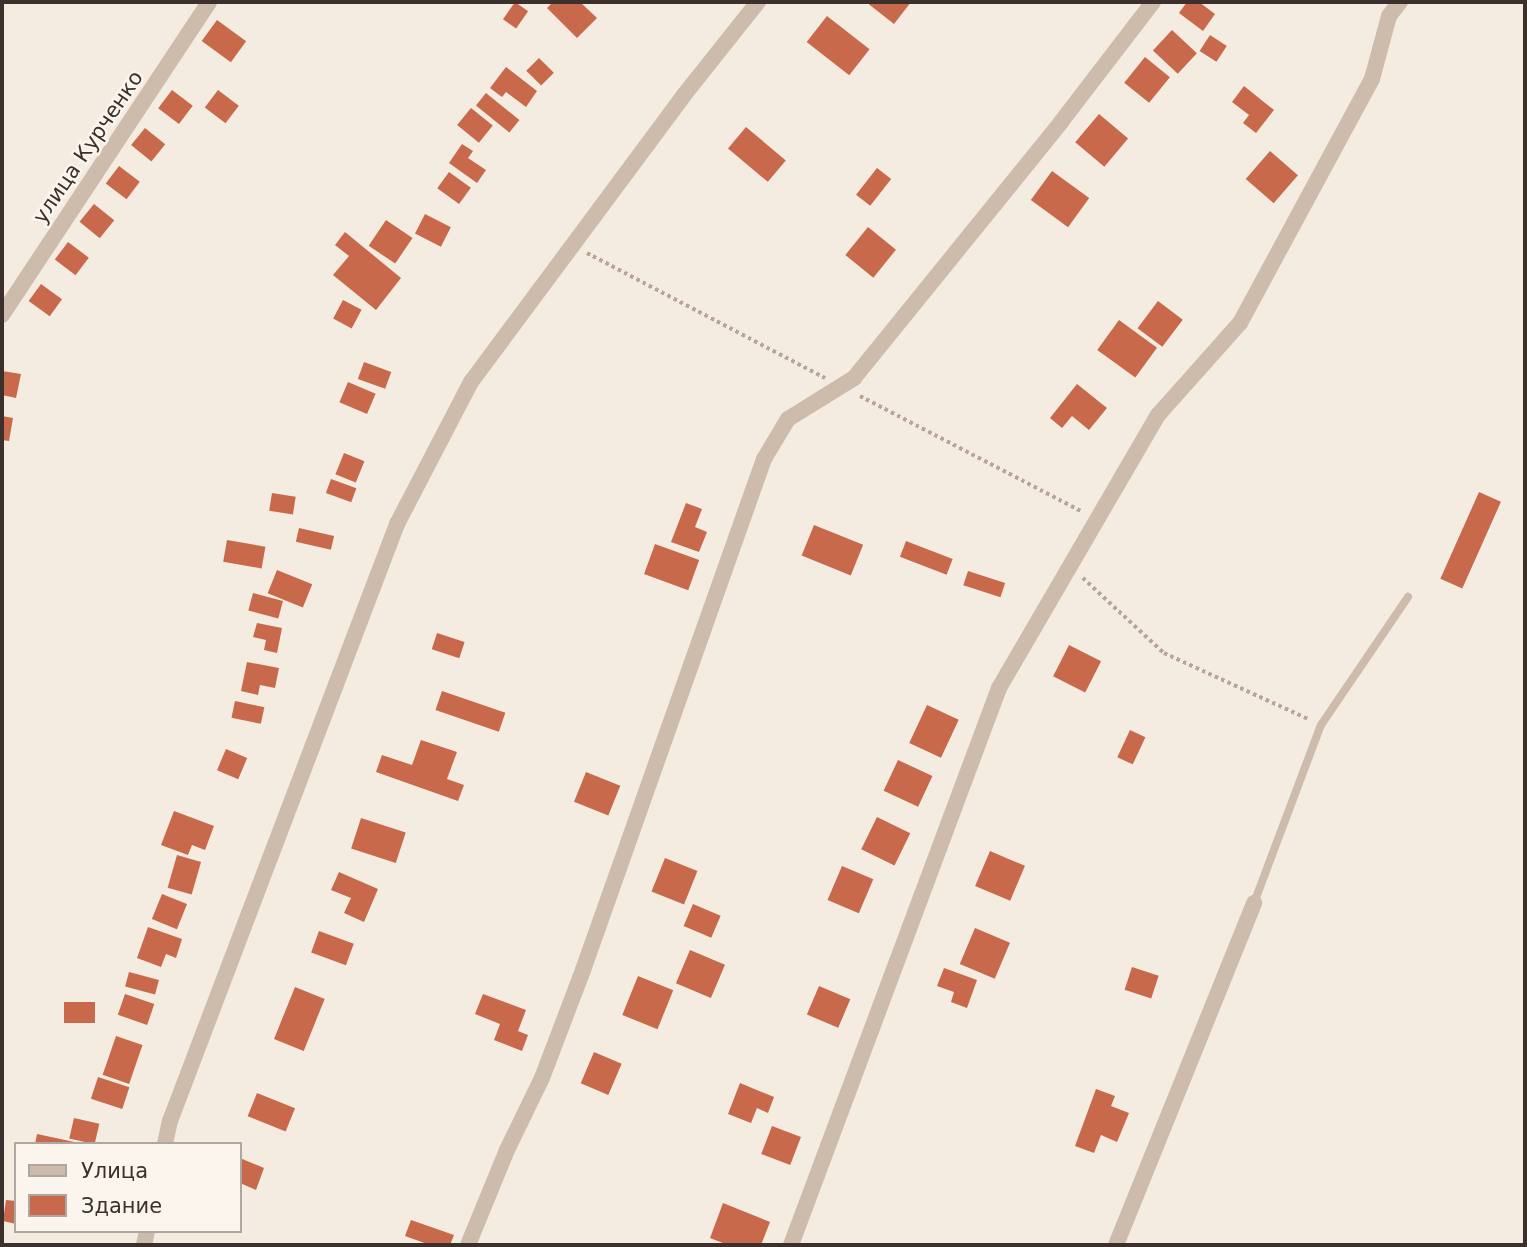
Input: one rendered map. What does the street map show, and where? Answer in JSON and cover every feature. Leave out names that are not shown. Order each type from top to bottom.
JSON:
[{"type":"street","name":"улица Курченко","points":[[2,315],[209,2]]},
{"type":"street","points":[[165,1142],[170,1121],[397,524],[471,382],[684,94],[758,2]]},
{"type":"street","points":[[468,1245],[507,1150],[542,1078],[583,970],[764,459],[788,419],[854,379],[1153,2]]},
{"type":"street","points":[[791,1245],[999,688],[1158,415],[1240,323],[1371,79],[1389,16],[1400,2]]},
{"type":"street","points":[[1116,1245],[1254,903]]},
{"type":"lane","points":[[1254,903],[1321,725],[1408,597]]},
{"type":"path","points":[[1069,565],[1164,653],[1321,725]]},
{"type":"building","points":[[515,2],[528,11],[516,28],[503,19]]},
{"type":"building","points":[[553,2],[580,2],[597,18],[577,38],[547,8]]},
{"type":"building","points":[[866,2],[911,2],[894,24]]},
{"type":"building","points":[[1187,2],[1199,2],[1215,14],[1203,31],[1179,13]]},
{"type":"building","points":[[827,16],[870,49],[849,75],[807,42]]},
{"type":"building","points":[[217,20],[246,41],[231,62],[202,41]]},
{"type":"building","points":[[1172,30],[1197,53],[1178,74],[1153,50]]},
{"type":"building","points":[[1210,35],[1227,46],[1216,62],[1200,51]]},
{"type":"building","points":[[1145,57],[1170,77],[1149,103],[1124,83]]},
{"type":"building","points":[[539,58],[554,73],[541,86],[526,71]]},
{"type":"building","points":[[506,67],[537,91],[526,107],[506,92],[502,97],[490,88]]},
{"type":"building","points":[[1244,86],[1274,110],[1256,133],[1243,123],[1249,115],[1232,102]]},
{"type":"building","points":[[172,90],[193,106],[179,124],[158,108]]},
{"type":"building","points":[[218,90],[239,106],[226,123],[205,108]]},
{"type":"building","points":[[486,93],[519,120],[509,132],[476,105]]},
{"type":"building","points":[[471,108],[493,126],[479,143],[457,125]]},
{"type":"building","points":[[1099,114],[1128,138],[1104,167],[1075,142]]},
{"type":"building","points":[[746,127],[786,160],[768,182],[728,148]]},
{"type":"building","points":[[145,128],[165,144],[151,161],[131,145]]},
{"type":"building","points":[[462,144],[473,151],[468,158],[486,170],[477,183],[449,163]]},
{"type":"building","points":[[1270,151],[1298,175],[1274,203],[1246,179]]},
{"type":"building","points":[[119,166],[140,182],[127,199],[106,184]]},
{"type":"building","points":[[877,168],[891,179],[870,206],[856,195]]},
{"type":"building","points":[[1052,171],[1089,198],[1068,227],[1031,200]]},
{"type":"building","points":[[449,172],[471,188],[459,204],[437,188]]},
{"type":"building","points":[[94,204],[114,220],[100,238],[80,222]]},
{"type":"building","points":[[425,214],[451,227],[441,247],[415,234]]},
{"type":"building","points":[[386,220],[413,238],[395,264],[369,246]]},
{"type":"building","points":[[868,227],[896,250],[873,278],[845,255]]},
{"type":"building","points":[[345,232],[401,278],[376,310],[333,275],[349,256],[335,245]]},
{"type":"building","points":[[68,242],[89,258],[76,275],[55,260]]},
{"type":"building","points":[[41,284],[62,299],[50,316],[29,301]]},
{"type":"building","points":[[343,300],[362,310],[352,328],[333,319]]},
{"type":"building","points":[[1158,301],[1183,320],[1162,347],[1138,328]]},
{"type":"building","points":[[1119,320],[1157,348],[1135,378],[1097,350]]},
{"type":"building","points":[[364,362],[391,372],[385,389],[358,379]]},
{"type":"building","points":[[2,371],[21,374],[16,398],[2,395]]},
{"type":"building","points":[[348,382],[376,394],[367,414],[339,402]]},
{"type":"building","points":[[1077,384],[1107,408],[1089,430],[1072,416],[1062,428],[1050,418]]},
{"type":"building","points":[[2,416],[13,418],[9,441],[2,440]]},
{"type":"building","points":[[344,453],[364,461],[356,483],[335,474]]},
{"type":"building","points":[[331,479],[356,488],[351,502],[326,493]]},
{"type":"building","points":[[1479,492],[1501,502],[1462,589],[1440,579]]},
{"type":"building","points":[[272,493],[296,497],[293,515],[269,511]]},
{"type":"building","points":[[686,503],[702,509],[695,527],[707,532],[699,552],[671,542]]},
{"type":"building","points":[[814,525],[863,545],[851,575],[802,556]]},
{"type":"building","points":[[299,528],[334,536],[331,550],[296,542]]},
{"type":"building","points":[[227,540],[265,547],[262,568],[223,562]]},
{"type":"building","points":[[906,541],[953,559],[947,575],[900,557]]},
{"type":"building","points":[[655,544],[699,560],[688,590],[644,574]]},
{"type":"building","points":[[277,570],[312,584],[303,607],[268,593]]},
{"type":"building","points":[[968,571],[1005,583],[1000,597],[963,585]]},
{"type":"building","points":[[253,593],[283,601],[278,618],[248,610]]},
{"type":"building","points":[[257,623],[282,628],[277,653],[264,650],[266,640],[253,637]]},
{"type":"building","points":[[437,633],[465,642],[459,658],[432,649]]},
{"type":"building","points":[[1069,645],[1101,661],[1085,693],[1053,676]]},
{"type":"building","points":[[247,662],[279,668],[275,688],[260,685],[258,695],[241,691]]},
{"type":"building","points":[[442,691],[505,713],[499,732],[435,710]]},
{"type":"building","points":[[235,701],[264,707],[261,724],[231,718]]},
{"type":"building","points":[[927,705],[959,720],[941,758],[909,743]]},
{"type":"building","points":[[1130,730],[1145,737],[1133,764],[1117,757]]},
{"type":"building","points":[[421,740],[457,752],[447,779],[464,785],[458,801],[376,772],[382,755],[412,765]]},
{"type":"building","points":[[226,749],[247,758],[238,779],[217,770]]},
{"type":"building","points":[[898,760],[932,776],[918,807],[884,791]]},
{"type":"building","points":[[586,772],[620,786],[608,816],[574,802]]},
{"type":"building","points":[[174,811],[214,826],[205,850],[192,845],[188,855],[161,845]]},
{"type":"building","points":[[877,817],[910,833],[894,866],[861,849]]},
{"type":"building","points":[[361,818],[406,833],[396,863],[351,848]]},
{"type":"building","points":[[990,851],[1025,866],[1010,901],[975,886]]},
{"type":"building","points":[[177,855],[201,862],[192,895],[168,888]]},
{"type":"building","points":[[665,858],[697,871],[684,904],[652,891]]},
{"type":"building","points":[[842,866],[873,879],[859,913],[828,900]]},
{"type":"building","points":[[339,872],[378,889],[364,922],[344,913],[351,898],[331,890]]},
{"type":"building","points":[[162,894],[187,904],[177,929],[152,919]]},
{"type":"building","points":[[693,904],[721,916],[711,938],[684,926]]},
{"type":"building","points":[[148,927],[182,939],[176,958],[166,954],[161,967],[137,958]]},
{"type":"building","points":[[975,928],[1010,943],[995,979],[960,964]]},
{"type":"building","points":[[319,931],[354,944],[346,965],[311,953]]},
{"type":"building","points":[[690,950],[725,965],[711,998],[676,983]]},
{"type":"building","points":[[1132,967],[1159,976],[1151,998],[1125,990]]},
{"type":"building","points":[[944,968],[977,980],[967,1008],[951,1002],[954,992],[937,986]]},
{"type":"building","points":[[129,972],[159,980],[155,995],[125,986]]},
{"type":"building","points":[[638,976],[673,990],[657,1029],[622,1015]]},
{"type":"building","points":[[819,986],[850,999],[838,1028],[807,1015]]},
{"type":"building","points":[[295,987],[325,999],[304,1051],[274,1039]]},
{"type":"building","points":[[125,994],[154,1004],[147,1025],[118,1015]]},
{"type":"building","points":[[483,994],[526,1010],[518,1031],[528,1035],[522,1051],[494,1040],[500,1024],[475,1014]]},
{"type":"building","points":[[64,1002],[95,1002],[95,1023],[64,1023]]},
{"type":"building","points":[[116,1036],[142,1045],[129,1084],[103,1075]]},
{"type":"building","points":[[594,1052],[622,1064],[608,1095],[581,1083]]},
{"type":"building","points":[[98,1077],[129,1087],[122,1109],[91,1099]]},
{"type":"building","points":[[740,1083],[774,1097],[768,1113],[757,1108],[751,1123],[728,1114]]},
{"type":"building","points":[[1096,1089],[1115,1096],[1111,1106],[1129,1113],[1117,1142],[1101,1135],[1094,1153],[1075,1146]]},
{"type":"building","points":[[257,1093],[295,1108],[286,1132],[248,1116]]},
{"type":"building","points":[[74,1118],[99,1124],[95,1142],[69,1138]]},
{"type":"building","points":[[772,1126],[801,1137],[790,1165],[761,1154]]},
{"type":"building","points":[[37,1134],[74,1142],[35,1142]]},
{"type":"building","points":[[242,1159],[264,1168],[256,1190],[242,1184]]},
{"type":"building","points":[[6,1200],[14,1201],[14,1224],[3,1221]]},
{"type":"building","points":[[723,1203],[770,1222],[761,1245],[728,1245],[710,1238]]},
{"type":"building","points":[[411,1220],[454,1235],[450,1245],[430,1245],[405,1236]]}]
